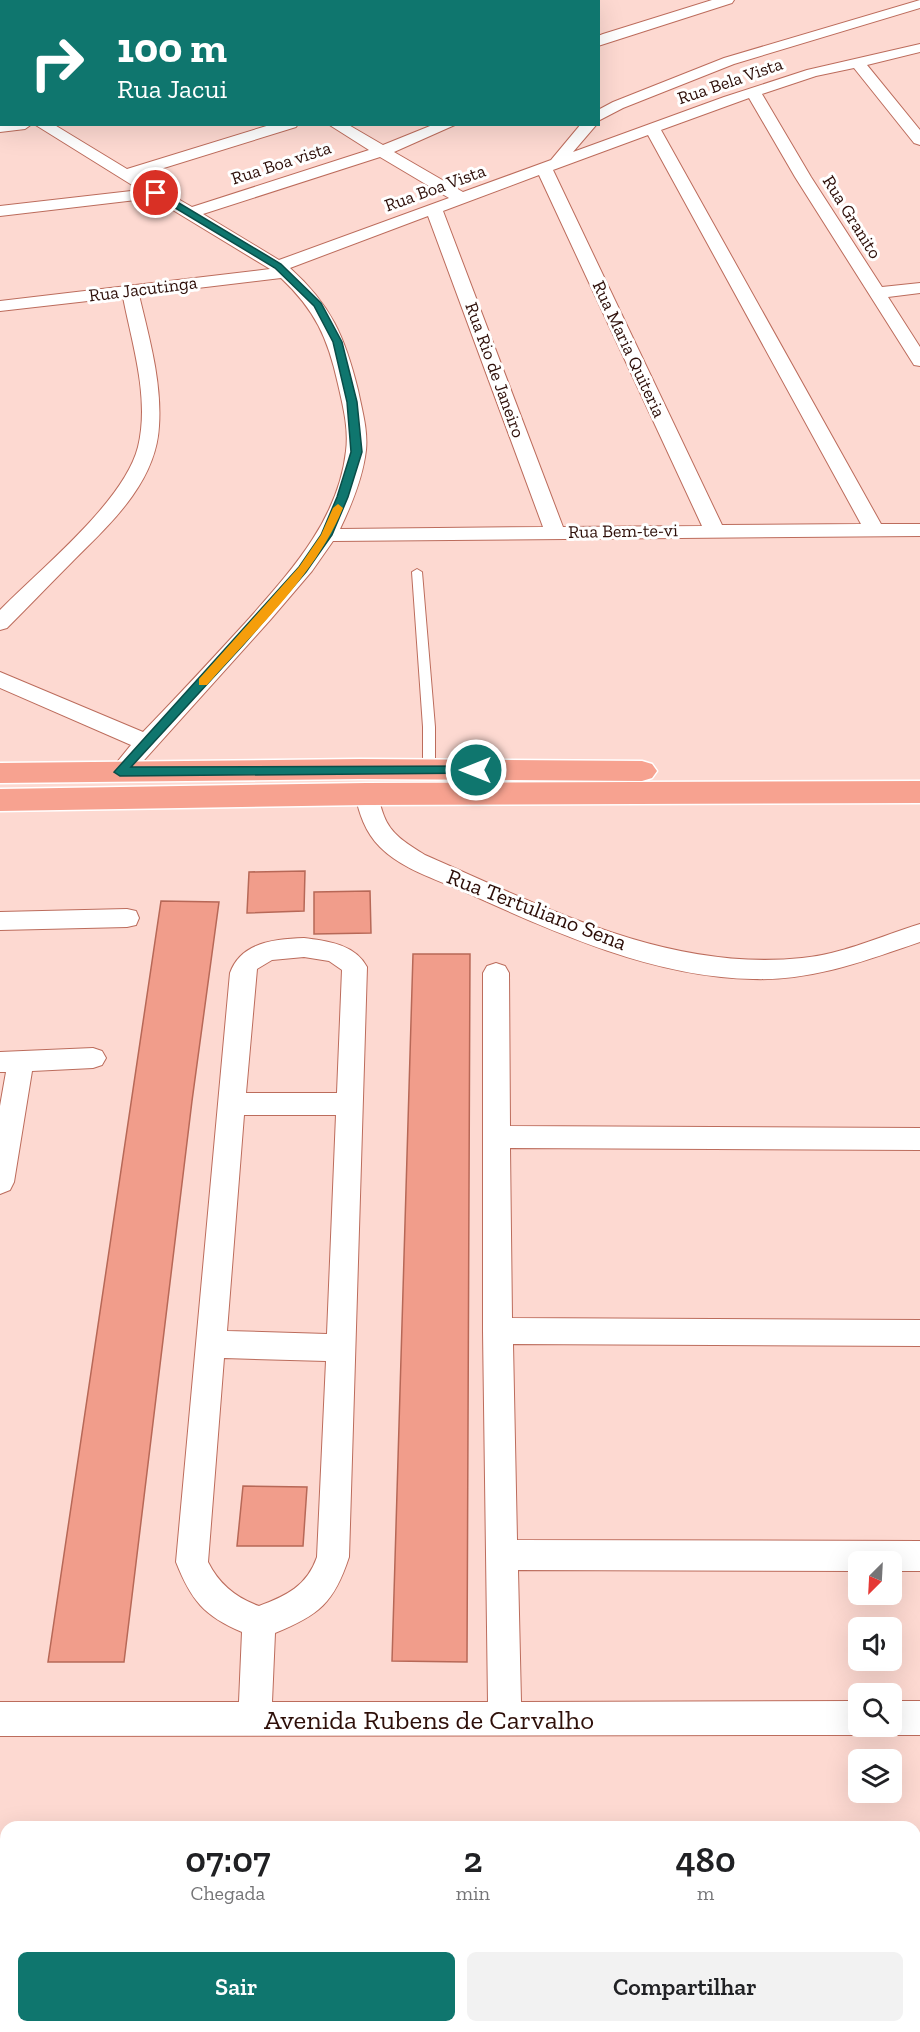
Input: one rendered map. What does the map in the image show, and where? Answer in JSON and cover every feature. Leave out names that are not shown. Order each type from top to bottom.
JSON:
[{"type":"highway","points":[[0,773],[429,770],[920,772]]},
{"type":"highway","points":[[0,800],[366,794],[920,792]]},
{"type":"street","points":[[602,37],[725,0]]},
{"type":"street","points":[[600,116],[618,105],[729,61],[920,4]]},
{"type":"street","name":"Rua Bela Vista","points":[[550,166],[753,92],[812,73],[920,48]]},
{"type":"street","points":[[857,62],[920,140]]},
{"type":"street","name":"Rua Granito","points":[[753,92],[803,177],[920,362]]},
{"type":"street","points":[[44,126],[282,269],[318,304],[330,324],[337,342],[352,402],[356,452],[343,497],[327,535],[302,570],[240,642],[120,772]]},
{"type":"street","points":[[127,174],[284,126]]},
{"type":"street","points":[[338,126],[463,199]]},
{"type":"street","name":"Rua Boa vista","points":[[191,213],[380,152],[445,126]]},
{"type":"street","points":[[550,166],[588,126]]},
{"type":"street","points":[[652,129],[874,529]]},
{"type":"street","name":"Rua Boa Vista","points":[[282,269],[550,166]]},
{"type":"street","name":"Rua Maria Quiteria","points":[[550,166],[714,530]]},
{"type":"street","points":[[0,211],[156,193]]},
{"type":"street","name":"Rua Rio de Janeiro","points":[[434,209],[555,532]]},
{"type":"street","name":"Rua Jacutinga","points":[[0,306],[130,291],[282,269]]},
{"type":"street","points":[[876,293],[920,288]]},
{"type":"street","points":[[0,623],[112,509],[139,468],[147,448],[150,428],[150,388],[130,291]]},
{"type":"street","name":"Rua Bem-te-vi","points":[[327,535],[920,530]]},
{"type":"street","points":[[0,679],[147,743]]},
{"type":"street","name":"Rua Tertuliano Sena","points":[[366,794],[372,819],[378,832],[390,845],[417,861],[595,936],[639,949],[722,967],[772,971],[805,968],[920,933]]},
{"type":"street","points":[[0,921],[127,918]]},
{"type":"street","points":[[303,947],[321,948],[345,956],[355,967],[351,1104],[339,1348],[333,1557],[320,1590],[308,1601],[292,1611],[259,1622],[236,1615],[221,1605],[197,1577],[192,1562],[243,973],[250,960],[263,954],[303,947]]},
{"type":"street","points":[[496,973],[498,1331],[505,1719]]},
{"type":"street","points":[[0,1182],[10,1062],[93,1058]]},
{"type":"street","points":[[232,1104],[351,1104]]},
{"type":"street","points":[[496,1137],[920,1139]]},
{"type":"street","points":[[498,1331],[920,1333]]},
{"type":"street","points":[[210,1344],[339,1348]]},
{"type":"street","points":[[501,1555],[920,1556]]},
{"type":"street","points":[[255,1720],[259,1622]]},
{"type":"street","name":"Avenida Rubens de Carvalho","points":[[0,1719],[848,1718]]},
{"type":"street","points":[[902,1718],[920,1718]]},
{"type":"lane","points":[[417,572],[429,727],[429,770]]},
{"type":"building","points":[[305,871],[304,911],[247,913],[249,872]]},
{"type":"building","points":[[370,891],[371,933],[314,934],[314,892]]},
{"type":"building","points":[[161,901],[219,902],[192,1101],[124,1662],[48,1662]]},
{"type":"building","points":[[413,954],[470,954],[467,1662],[392,1661]]},
{"type":"building","points":[[243,1486],[307,1487],[303,1546],[237,1546]]},
{"type":"slow traffic","points":[[203,682],[302,570],[327,535],[338,508]]},
{"type":"route","points":[[156,193],[278,266],[318,304],[337,342],[352,402],[356,452],[343,497],[327,535],[302,570],[240,642],[120,772],[476,770]]}]
